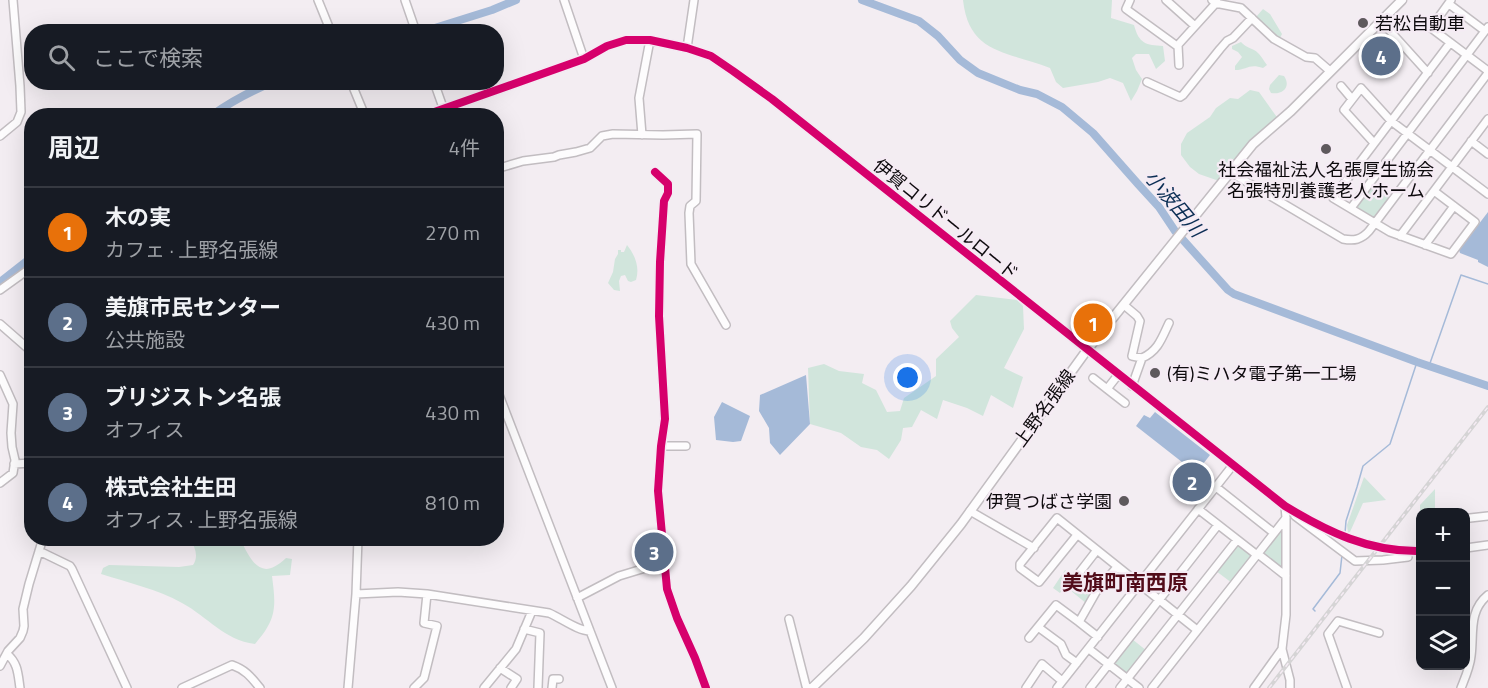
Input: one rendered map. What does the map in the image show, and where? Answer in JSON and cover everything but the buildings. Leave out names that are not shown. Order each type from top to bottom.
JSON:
[{"type":"main road","name":"上野名張線","points":[[811,688],[864,638],[908,590],[970,512],[1087,351],[1253,144],[1291,111],[1402,0]]},
{"type":"street","points":[[0,136],[14,125],[20,118],[21,112],[13,0]]},
{"type":"street","points":[[318,0],[328,24]]},
{"type":"street","points":[[405,0],[413,24]]},
{"type":"street","points":[[564,0],[584,59]]},
{"type":"street","points":[[687,48],[694,0]]},
{"type":"street","points":[[1130,0],[1126,9],[1178,45]]},
{"type":"street","points":[[1166,0],[1195,26]]},
{"type":"street","points":[[1179,65],[1178,45],[1215,1],[1241,8],[1274,39],[1306,57],[1315,58],[1330,71]]},
{"type":"street","points":[[1230,172],[1343,239],[1354,241],[1366,235],[1488,72],[1467,55],[1431,28],[1450,2],[1486,29],[1467,55],[1351,208]]},
{"type":"street","points":[[1147,82],[1180,97],[1227,41],[1233,38],[1252,18]]},
{"type":"street","points":[[1381,21],[1428,73]]},
{"type":"street","name":"伊賀コリドールロード","points":[[504,89],[584,59],[607,46],[634,39],[687,48],[718,60],[772,99],[1285,506],[1344,538],[1385,548],[1416,551]]},
{"type":"street","points":[[642,135],[639,98],[650,40]]},
{"type":"street","points":[[1434,190],[1475,222],[1451,254],[1400,236],[1333,198],[1450,43]]},
{"type":"street","points":[[1341,86],[1352,99]]},
{"type":"street","points":[[1374,143],[1344,110],[1361,88],[1391,121],[1488,194]]},
{"type":"street","points":[[354,90],[361,108]]},
{"type":"street","points":[[437,90],[443,108]]},
{"type":"street","name":"伊賀コリドールロード","points":[[455,108],[502,90]]},
{"type":"street","points":[[1400,236],[1488,119]]},
{"type":"street","points":[[504,167],[590,148],[602,136],[613,134],[697,134],[696,201],[690,206],[689,213],[691,264],[726,325]]},
{"type":"street","points":[[1471,141],[1488,154]]},
{"type":"street","points":[[655,172],[668,184],[668,193],[664,201],[659,316],[665,419],[658,491],[665,562],[669,596],[706,688]]},
{"type":"street","points":[[1425,245],[1454,206]]},
{"type":"street","points":[[0,290],[24,273]]},
{"type":"street","points":[[1124,305],[1139,318],[1140,324],[1132,356],[1142,358],[1150,354],[1160,342],[1169,323]]},
{"type":"street","points":[[0,324],[24,345]]},
{"type":"street","points":[[1132,386],[1142,358]]},
{"type":"street","points":[[0,375],[12,404],[11,433],[15,460],[13,472],[0,483]]},
{"type":"street","points":[[1107,389],[1118,375]]},
{"type":"street","points":[[1093,378],[1125,403]]},
{"type":"street","points":[[504,408],[612,688]]},
{"type":"street","points":[[661,446],[686,446]]},
{"type":"street","points":[[14,464],[24,463]]},
{"type":"street","points":[[1057,688],[1233,465]]},
{"type":"street","points":[[1216,487],[1274,533]]},
{"type":"street","points":[[1285,506],[1286,615],[1282,649],[1290,688]]},
{"type":"street","points":[[1285,506],[1303,523],[1355,561],[1408,558]]},
{"type":"street","points":[[1198,509],[1286,576]]},
{"type":"street","points":[[970,512],[1034,548]]},
{"type":"street","points":[[1470,518],[1488,516]]},
{"type":"street","points":[[1077,534],[1039,582],[1020,568],[1020,564],[1057,518],[1077,534],[1097,550],[1139,585],[1197,630]]},
{"type":"street","points":[[1152,688],[1286,518]]},
{"type":"street","points":[[1090,688],[1218,525]]},
{"type":"street","points":[[1120,688],[1237,540]]},
{"type":"street","points":[[1470,547],[1488,545]]},
{"type":"street","points":[[0,666],[24,629],[23,609],[41,546]]},
{"type":"street","points":[[348,688],[358,546]]},
{"type":"street","points":[[1096,592],[1076,577],[1097,550]]},
{"type":"street","points":[[39,551],[72,569],[127,688]]},
{"type":"street","points":[[577,598],[619,576],[665,562]]},
{"type":"street","points":[[1079,622],[1096,592],[1117,567]]},
{"type":"street","points":[[356,594],[398,592],[427,594],[549,613],[584,631],[590,631]]},
{"type":"street","points":[[414,688],[424,678],[437,626],[424,623],[427,594]]},
{"type":"street","points":[[1461,688],[1471,657],[1475,614],[1480,603],[1488,595]]},
{"type":"street","points":[[1029,638],[1056,605],[1098,637]]},
{"type":"street","points":[[484,688],[516,649],[532,611]]},
{"type":"street","points":[[789,619],[806,686],[811,688]]},
{"type":"street","points":[[1347,688],[1328,634],[1338,621],[1379,633]]},
{"type":"street","points":[[1038,627],[1060,644],[1066,655],[1077,663]]},
{"type":"street","points":[[524,629],[540,633],[538,688]]},
{"type":"street","points":[[1089,649],[1139,688]]},
{"type":"street","points":[[1254,688],[1282,649]]},
{"type":"street","points":[[7,654],[15,661],[20,688]]},
{"type":"street","points":[[1026,688],[1042,664],[1062,681]]},
{"type":"street","points":[[182,688],[232,665],[241,668],[260,688]]},
{"type":"street","points":[[500,668],[517,679],[511,688]]},
{"type":"street","points":[[552,688],[553,679],[559,679]]},
{"type":"green space","points":[[963,0],[1112,0],[1111,18],[1134,25],[1138,36],[1144,42],[1163,46],[1165,61],[1156,69],[1149,54],[1136,54],[1132,58],[1142,79],[1131,101],[1123,83],[1110,78],[1063,88],[1056,82],[1050,68],[1006,54],[982,41],[973,31]]},
{"type":"green space","points":[[1263,9],[1270,14],[1282,34],[1279,40],[1256,17]]},
{"type":"green space","points":[[1241,42],[1258,53],[1267,65],[1263,68],[1251,66],[1235,70],[1235,66],[1242,57],[1232,49],[1232,46]]},
{"type":"green space","points":[[1279,75],[1284,76],[1286,80],[1285,89],[1280,93],[1271,93],[1270,85]]},
{"type":"green space","points":[[1250,90],[1259,92],[1279,120],[1219,181],[1199,174],[1181,155],[1181,144],[1187,133],[1210,117],[1216,108],[1230,98],[1238,99]]},
{"type":"green space","points":[[1373,184],[1390,196],[1372,218],[1356,209],[1356,205]]},
{"type":"green space","points":[[627,245],[636,261],[636,280],[631,282],[625,275],[621,276],[620,291],[614,290],[608,283],[618,250],[624,252]]},
{"type":"green space","points":[[976,295],[1017,300],[1023,306],[1024,329],[1004,368],[1023,377],[1013,408],[991,395],[983,416],[943,400],[937,419],[921,410],[912,427],[903,428],[901,440],[889,459],[877,450],[861,447],[841,433],[810,424],[808,368],[824,364],[839,371],[864,374],[862,383],[876,390],[887,412],[900,411],[904,398],[936,376],[936,359],[959,337],[950,321]]},
{"type":"green space","points":[[1364,477],[1386,500],[1363,503],[1348,533],[1347,525]]},
{"type":"green space","points":[[1435,489],[1435,508],[1420,508],[1420,505]]},
{"type":"green space","points":[[1282,527],[1285,527],[1284,570],[1262,555]]},
{"type":"green space","points":[[1237,545],[1252,554],[1252,557],[1232,583],[1216,571]]},
{"type":"green space","points":[[193,546],[244,546],[257,566],[263,569],[269,569],[286,558],[292,559],[290,575],[272,576],[274,605],[271,620],[255,644],[234,638],[172,598],[101,574],[103,568],[109,565],[179,567],[193,565],[196,552]]},
{"type":"green space","points":[[1065,570],[1092,592],[1087,604],[1065,586],[1060,593],[1053,588]]},
{"type":"green space","points":[[1132,639],[1147,651],[1129,674],[1126,674],[1114,665],[1114,662]]},
{"type":"water","points":[[1488,212],[1488,267],[1460,253],[1459,250]]},
{"type":"water","points":[[806,375],[810,424],[780,455],[770,443],[769,428],[759,411],[760,395]]},
{"type":"water","points":[[722,402],[750,416],[741,441],[716,440],[714,417]]},
{"type":"water","points":[[1155,412],[1210,455],[1196,473],[1136,426],[1144,415],[1150,418]]},
{"type":"waterway","name":"小波田川","points":[[447,24],[516,0]]},
{"type":"waterway","name":"小波田川","points":[[862,0],[919,21],[938,36],[960,60],[978,73],[1020,90],[1037,94],[1062,107],[1093,133],[1159,207],[1175,231],[1234,294],[1488,386]]},
{"type":"waterway","name":"小波田川","points":[[223,108],[255,90]]},
{"type":"waterway","name":"小波田川","points":[[0,282],[24,263]]},
{"type":"waterway","points":[[1429,366],[1461,275],[1488,284]]},
{"type":"waterway","points":[[1345,533],[1346,521],[1363,466],[1390,444],[1417,362]]},
{"type":"waterway","points":[[1315,611],[1313,609],[1340,573],[1342,555]]},
{"type":"waterway","points":[[1341,680],[1343,688]]},
{"type":"railway","points":[[1269,688],[1488,407]]},
{"type":"cycle path","points":[[504,87],[584,59],[607,46],[626,40],[650,40],[711,56],[772,99],[1285,506],[1350,539],[1383,548],[1416,551]]},
{"type":"cycle path","points":[[446,108],[496,90]]},
{"type":"cycle path","points":[[655,172],[668,184],[668,193],[664,201],[660,262],[659,316],[665,419],[658,491],[667,589],[706,688]]},
{"type":"place","name":"若松自動車","points":[[1363,23]]},
{"type":"place","name":"株式会社生田","points":[[1381,56]]},
{"type":"place","name":"社会福祉法人名張厚生協会 名張特別養護老人ホーム","points":[[1326,149]]},
{"type":"place","name":"木の実","points":[[1093,323]]},
{"type":"place","name":"(有)ミハタ電子第一工場","points":[[1155,373]]},
{"type":"place","name":"美旗市民センター","points":[[1192,482]]},
{"type":"place","name":"伊賀つばさ学園","points":[[1124,501]]},
{"type":"place","name":"ブリジストン名張","points":[[654,552]]},
{"type":"district","name":"美旗町南西原","points":[[1125,582]]}]
